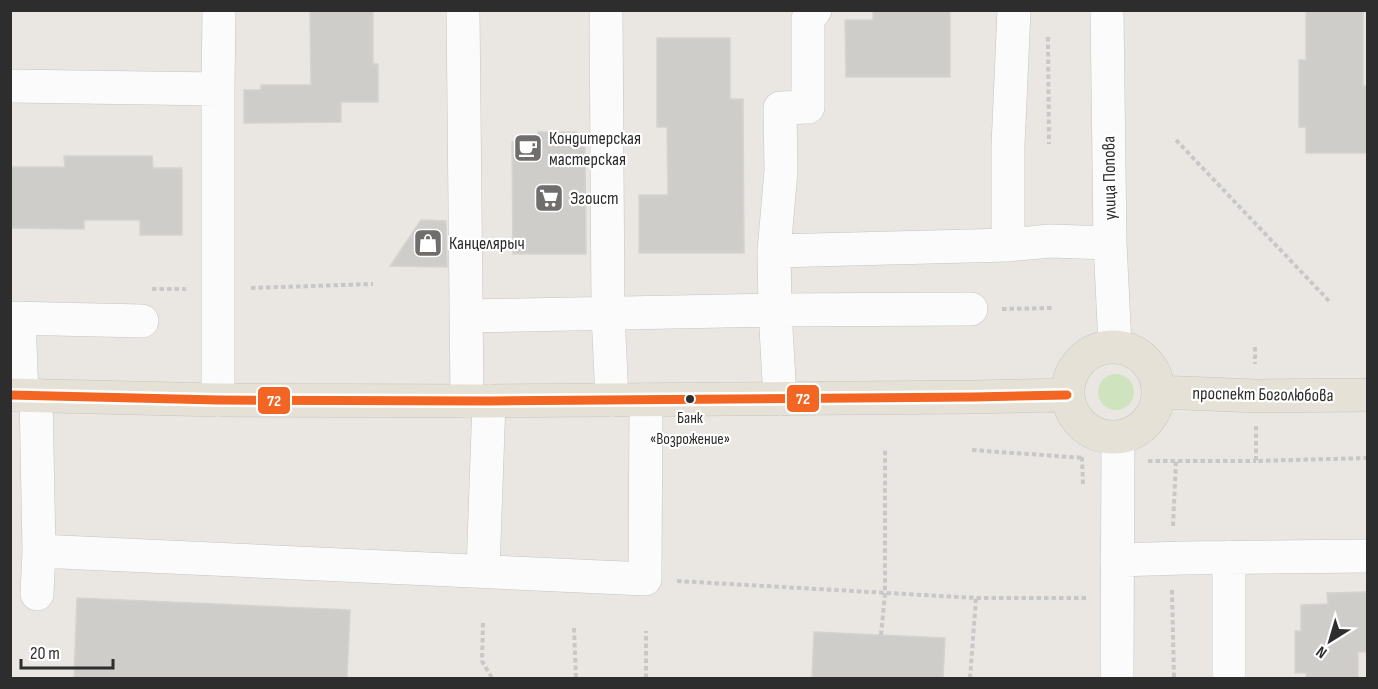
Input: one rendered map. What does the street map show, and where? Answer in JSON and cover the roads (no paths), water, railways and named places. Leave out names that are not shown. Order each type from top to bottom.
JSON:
[{"type":"main road","points":[[1115,345],[1132,350],[1147,360],[1156,375],[1159,392],[1156,409],[1147,423],[1134,433],[1118,437],[1100,436],[1084,427],[1072,412],[1067,395],[1070,376],[1080,360],[1096,349],[1115,345]]},
{"type":"main road","name":"проспект Боголюбова","points":[[1159,392],[1256,396],[1368,395]]},
{"type":"main road","points":[[23,395],[218,400],[478,401],[1067,395]]},
{"type":"street","points":[[218,400],[219,10]]},
{"type":"street","points":[[463,10],[466,316],[478,401],[483,571]]},
{"type":"street","points":[[606,10],[608,313],[612,400]]},
{"type":"street","points":[[780,399],[774,251],[781,171],[780,108],[808,107],[808,19],[815,10]]},
{"type":"street","points":[[1008,245],[1008,146],[1014,10]]},
{"type":"street","name":"улица Попова","points":[[1107,10],[1110,243],[1115,345]]},
{"type":"street","points":[[10,86],[218,89]]},
{"type":"street","points":[[774,251],[1008,245],[1050,241],[1110,243]]},
{"type":"street","points":[[466,316],[971,309]]},
{"type":"street","points":[[37,594],[39,551],[15,319],[142,321]]},
{"type":"street","points":[[39,551],[645,579],[646,400]]},
{"type":"street","points":[[1117,678],[1118,437]]},
{"type":"street","points":[[1117,560],[1368,556]]},
{"type":"street","points":[[1229,678],[1230,557]]},
{"type":"place","name":"Кондитерская мастерская","points":[[528,148]]},
{"type":"place","name":"Эгоист","points":[[549,198]]},
{"type":"place","name":"Канцелярыч","points":[[428,243]]},
{"type":"place","name":"Банк «Возрожение»","points":[[690,399]]}]
